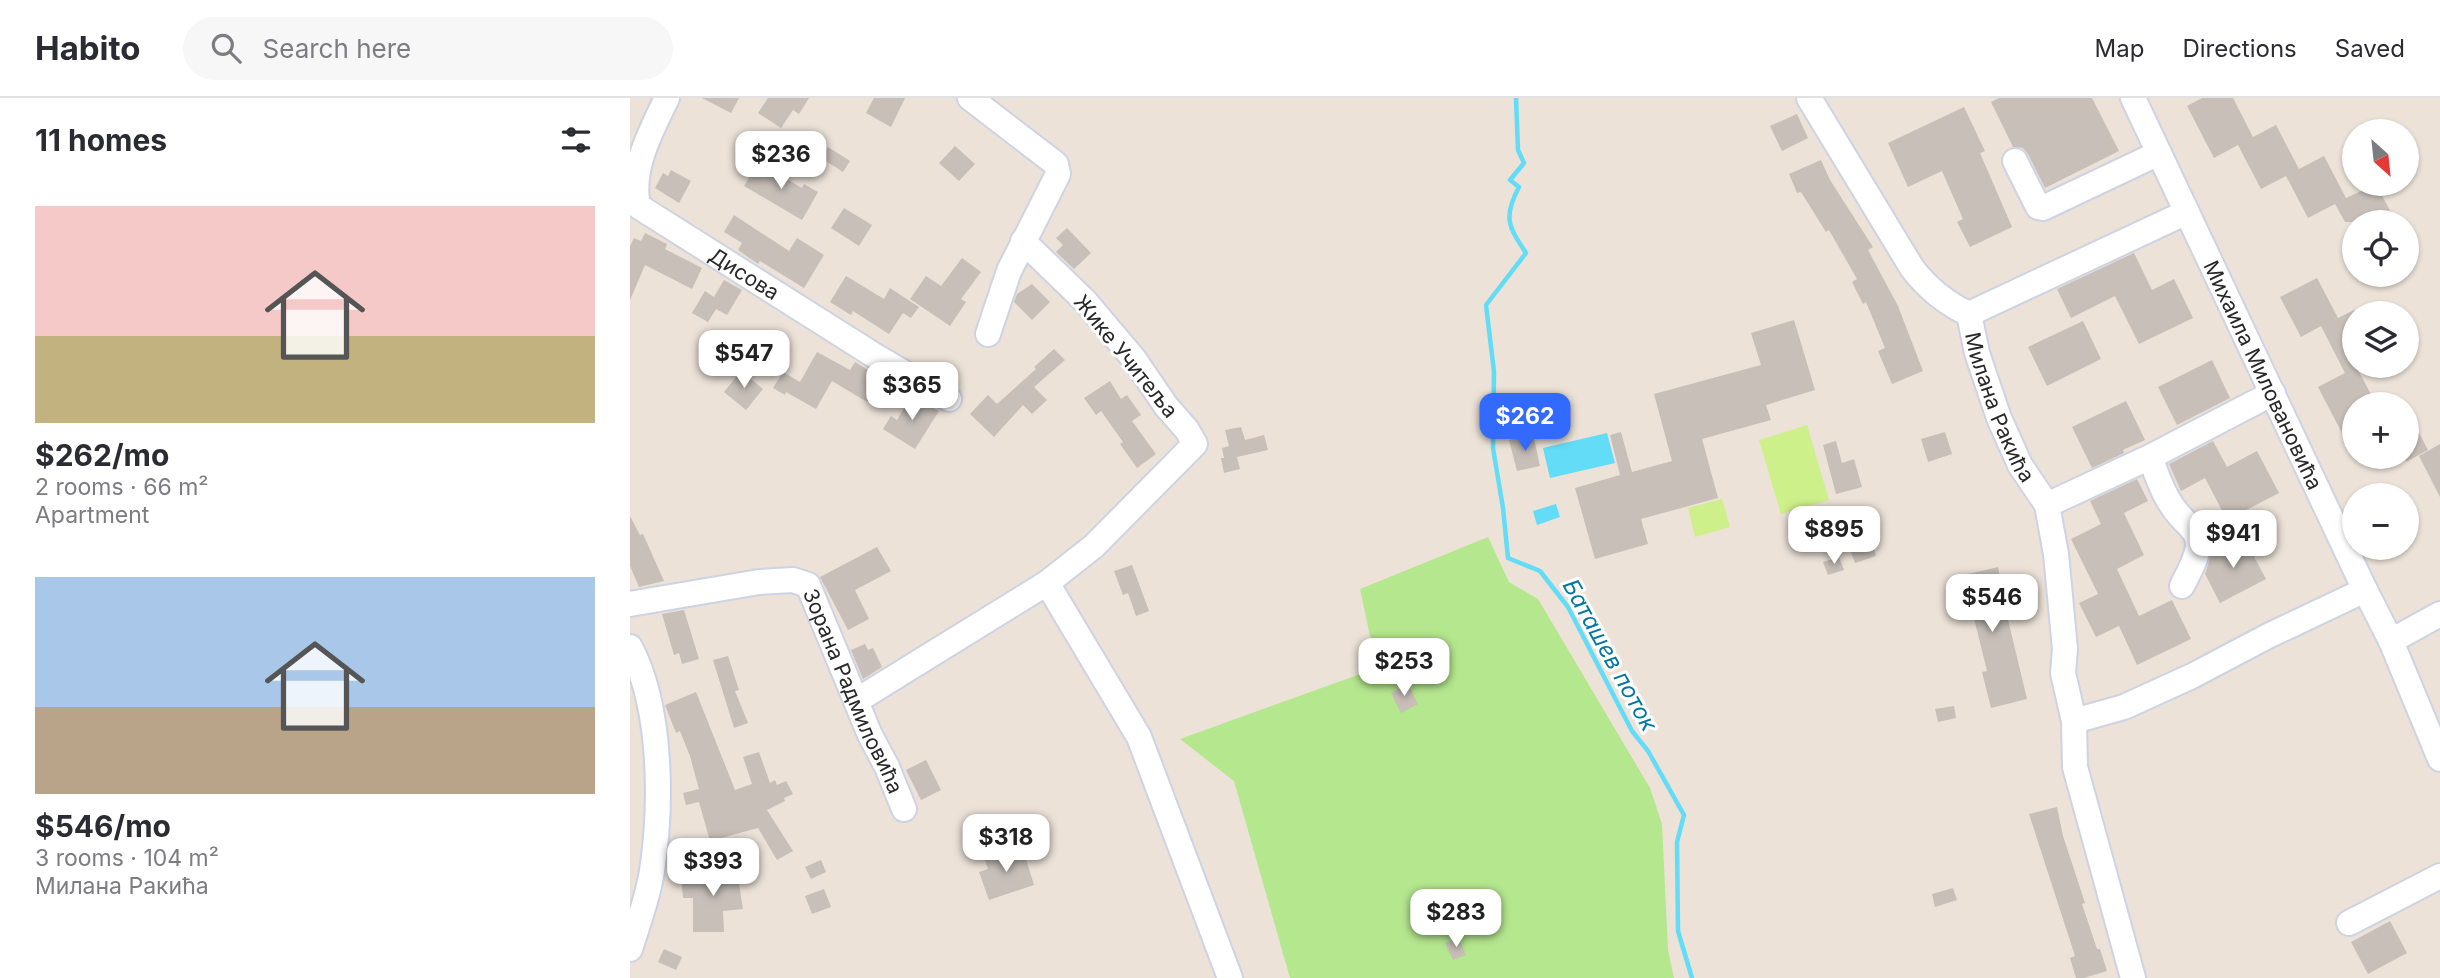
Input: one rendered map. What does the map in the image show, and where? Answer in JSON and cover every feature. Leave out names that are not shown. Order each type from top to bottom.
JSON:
[{"type":"street","name":"Дисова","points":[[667,98],[646,141],[634,190],[638,206],[872,354],[949,399]]},
{"type":"street","points":[[970,98],[1056,164],[1058,174],[1009,271],[988,334]]},
{"type":"street","name":"Милана Ракића","points":[[1809,98],[1912,268],[1933,292],[1969,314],[1977,353],[1999,418],[2020,465],[2047,505],[2056,554],[2065,649],[2063,673],[2074,721],[2075,767],[2133,978]]},
{"type":"street","name":"Михаила Миловановића","points":[[2133,98],[2391,640],[2440,759]]},
{"type":"street","points":[[2015,161],[2038,207],[2043,208],[2159,153]]},
{"type":"street","points":[[1969,314],[2188,212]]},
{"type":"street","name":"Жике Учитеља","points":[[1024,241],[1085,301],[1134,359],[1195,444],[1094,546],[1047,583]]},
{"type":"street","points":[[2047,505],[2150,457],[2273,393]]},
{"type":"street","points":[[2150,457],[2162,489],[2178,514],[2193,529],[2198,544],[2182,586]]},
{"type":"street","name":"Зорана Радмиловића","points":[[630,604],[759,582],[793,580],[808,585],[904,809]]},
{"type":"street","points":[[856,701],[1047,583],[1139,737],[1230,978]]},
{"type":"street","points":[[2074,721],[2124,707],[2365,590]]},
{"type":"street","points":[[2391,640],[2440,614]]},
{"type":"street","points":[[630,647],[646,694],[655,737],[657,822],[651,873],[630,949]]},
{"type":"street","points":[[2349,923],[2440,876]]},
{"type":"green space","points":[[1807,425],[1829,500],[1781,514],[1759,440]]},
{"type":"green space","points":[[1722,499],[1730,527],[1695,537],[1688,508]]},
{"type":"green space","points":[[1488,537],[1509,582],[1538,599],[1650,788],[1662,824],[1668,950],[1674,978],[1290,978],[1234,781],[1180,739],[1377,668],[1360,589]]},
{"type":"water","points":[[1607,433],[1615,463],[1550,478],[1543,448]]},
{"type":"water","points":[[1556,504],[1560,517],[1537,525],[1533,511]]},
{"type":"building","points":[[702,98],[739,98],[731,113]]},
{"type":"building","points":[[768,98],[809,98],[799,114],[793,110],[781,128],[758,113]]},
{"type":"building","points":[[874,98],[905,98],[891,127],[866,113]]},
{"type":"building","points":[[1999,98],[2092,98],[2119,151],[2045,188],[2028,154],[2023,148],[2013,147],[1991,102]]},
{"type":"building","points":[[2202,98],[2233,98],[2253,137],[2276,125],[2299,169],[2324,156],[2342,190],[2342,196],[2382,196],[2390,210],[2342,210],[2342,217],[2335,204],[2308,218],[2286,176],[2261,189],[2238,145],[2214,158],[2187,106]]},
{"type":"building","points":[[1964,107],[1985,151],[1980,153],[2012,227],[1970,247],[1957,222],[1963,219],[1942,171],[1908,187],[1888,143]]},
{"type":"building","points":[[1797,114],[1808,138],[1782,151],[1770,126]]},
{"type":"building","points":[[955,146],[975,164],[959,181],[939,163]]},
{"type":"building","points":[[828,147],[850,161],[843,172],[821,158]]},
{"type":"building","points":[[1821,160],[1830,180],[1873,247],[1868,250],[1898,306],[1923,371],[1892,384],[1878,351],[1885,348],[1866,302],[1863,304],[1852,282],[1857,279],[1829,230],[1826,232],[1801,192],[1797,193],[1789,174]]},
{"type":"building","points":[[760,163],[802,188],[804,184],[818,192],[802,220],[744,186]]},
{"type":"building","points":[[671,170],[691,181],[679,203],[655,188],[663,173],[668,176]]},
{"type":"building","points":[[844,208],[872,225],[859,246],[831,228]]},
{"type":"building","points":[[734,215],[789,251],[797,238],[824,255],[804,288],[760,261],[758,264],[738,250],[742,243],[724,232]]},
{"type":"building","points":[[1067,228],[1091,253],[1074,269],[1056,252],[1063,245],[1056,238]]},
{"type":"building","points":[[645,233],[667,244],[665,249],[702,268],[692,289],[645,265],[630,300],[630,246],[634,238],[641,241]]},
{"type":"building","points":[[2134,253],[2152,290],[2174,279],[2193,318],[2139,344],[2115,296],[2071,318],[2057,289]]},
{"type":"building","points":[[962,258],[981,272],[961,299],[966,302],[950,326],[910,299],[926,276],[941,286]]},
{"type":"building","points":[[846,276],[884,299],[890,288],[919,307],[911,318],[903,313],[889,334],[853,311],[851,315],[830,302]]},
{"type":"building","points":[[2317,278],[2338,318],[2342,316],[2342,367],[2321,326],[2301,337],[2280,297]]},
{"type":"building","points":[[724,280],[742,290],[727,315],[716,309],[708,322],[692,313],[705,291],[714,297]]},
{"type":"building","points":[[1032,284],[1050,302],[1032,320],[1014,302],[1017,294]]},
{"type":"building","points":[[1794,320],[1815,390],[1766,405],[1771,420],[1702,439],[1718,498],[1641,519],[1648,544],[1595,559],[1575,488],[1620,475],[1610,435],[1621,432],[1632,472],[1672,461],[1654,394],[1761,365],[1751,333]]},
{"type":"building","points":[[2083,321],[2101,359],[2047,386],[2028,347]]},
{"type":"building","points":[[736,343],[747,352],[735,368],[724,360]]},
{"type":"building","points":[[1054,349],[1065,360],[1034,387],[1047,400],[1032,414],[1023,405],[994,437],[970,414],[988,395],[997,404]]},
{"type":"building","points":[[817,352],[850,370],[855,362],[881,378],[867,402],[832,381],[816,409],[786,392],[785,395],[773,388],[783,372],[800,382]]},
{"type":"building","points":[[2212,360],[2230,398],[2177,425],[2158,387]]},
{"type":"building","points":[[741,371],[763,389],[746,410],[724,392]]},
{"type":"building","points":[[2342,375],[2342,378],[2362,378],[2370,392],[2342,392],[2342,433],[2318,387]]},
{"type":"building","points":[[1110,381],[1121,399],[1127,395],[1141,415],[1132,421],[1156,454],[1137,468],[1101,411],[1096,415],[1084,398]]},
{"type":"building","points":[[912,395],[939,411],[915,449],[883,429],[891,416],[897,420]]},
{"type":"building","points":[[2126,401],[2145,440],[2092,468],[2072,427]]},
{"type":"building","points":[[1241,427],[1245,440],[1264,435],[1268,450],[1237,457],[1240,469],[1224,473],[1222,448],[1229,446],[1225,430]]},
{"type":"building","points":[[1945,432],[1952,454],[1928,462],[1921,439]]},
{"type":"building","points":[[2419,433],[2428,450],[2419,455]]},
{"type":"building","points":[[1533,434],[1540,466],[1517,471],[1509,440]]},
{"type":"building","points":[[1836,441],[1842,463],[1854,459],[1862,487],[1836,494],[1823,445]]},
{"type":"building","points":[[2213,441],[2227,467],[2257,451],[2279,493],[2227,520],[2205,478],[2181,491],[2169,464]]},
{"type":"building","points":[[2440,444],[2440,497],[2419,456]]},
{"type":"building","points":[[2137,479],[2148,501],[2124,513],[2144,555],[2117,569],[2139,616],[2172,600],[2191,639],[2137,665],[2119,626],[2096,637],[2079,603],[2098,594],[2071,539],[2101,524],[2090,501]]},
{"type":"building","points":[[630,516],[640,535],[643,534],[664,581],[639,587],[630,566]]},
{"type":"building","points":[[2243,536],[2266,579],[2220,603],[2205,574],[2212,552]]},
{"type":"building","points":[[1872,542],[1876,556],[1855,563],[1850,550]]},
{"type":"building","points":[[877,547],[891,571],[855,590],[869,619],[848,630],[820,577]]},
{"type":"building","points":[[1839,557],[1844,570],[1828,575],[1823,562]]},
{"type":"building","points":[[1132,565],[1149,611],[1136,616],[1128,593],[1123,595],[1114,571]]},
{"type":"building","points":[[1998,567],[2027,699],[1991,708],[1982,672],[1987,671],[1972,610],[1959,613],[1951,578]]},
{"type":"building","points":[[684,610],[699,659],[682,664],[679,653],[674,655],[662,614]]},
{"type":"building","points":[[865,644],[868,650],[873,648],[882,667],[863,679],[851,650]]},
{"type":"building","points":[[728,656],[739,690],[735,691],[748,723],[734,728],[713,660]]},
{"type":"building","points":[[1408,684],[1418,704],[1401,713],[1391,693]]},
{"type":"building","points":[[696,692],[735,790],[752,784],[743,757],[759,752],[770,783],[775,780],[777,785],[786,781],[793,794],[767,810],[793,851],[777,860],[758,828],[710,841],[699,802],[686,805],[683,793],[699,789],[680,731],[676,733],[665,705]]},
{"type":"building","points":[[1954,706],[1956,718],[1938,722],[1935,709]]},
{"type":"building","points":[[926,760],[941,790],[921,800],[906,770]]},
{"type":"building","points":[[2057,807],[2063,836],[2085,903],[2082,904],[2107,971],[2084,978],[2076,978],[2070,958],[2075,956],[2029,814]]},
{"type":"building","points":[[1013,847],[1017,859],[1025,856],[1034,885],[989,900],[979,872],[988,869],[984,858]]},
{"type":"building","points":[[821,860],[826,872],[811,879],[805,867]]},
{"type":"building","points":[[736,865],[743,909],[723,911],[724,932],[693,932],[693,898],[683,898],[681,877],[724,873],[723,867]]},
{"type":"building","points":[[1953,888],[1957,900],[1935,907],[1932,894]]},
{"type":"building","points":[[824,889],[831,907],[812,914],[805,896]]},
{"type":"building","points":[[2390,921],[2407,953],[2368,974],[2351,942]]},
{"type":"building","points":[[1458,937],[1466,955],[1453,960],[1445,943]]},
{"type":"building","points":[[664,949],[682,957],[676,970],[658,962]]},
{"type":"waterway","name":"Баташев поток","points":[[1516,98],[1518,150],[1524,163],[1510,180],[1519,187],[1509,214],[1515,236],[1526,253],[1486,305],[1494,372],[1493,448],[1508,558],[1540,571],[1568,607],[1632,731],[1648,751],[1684,815],[1677,842],[1678,931],[1692,978]]}]
